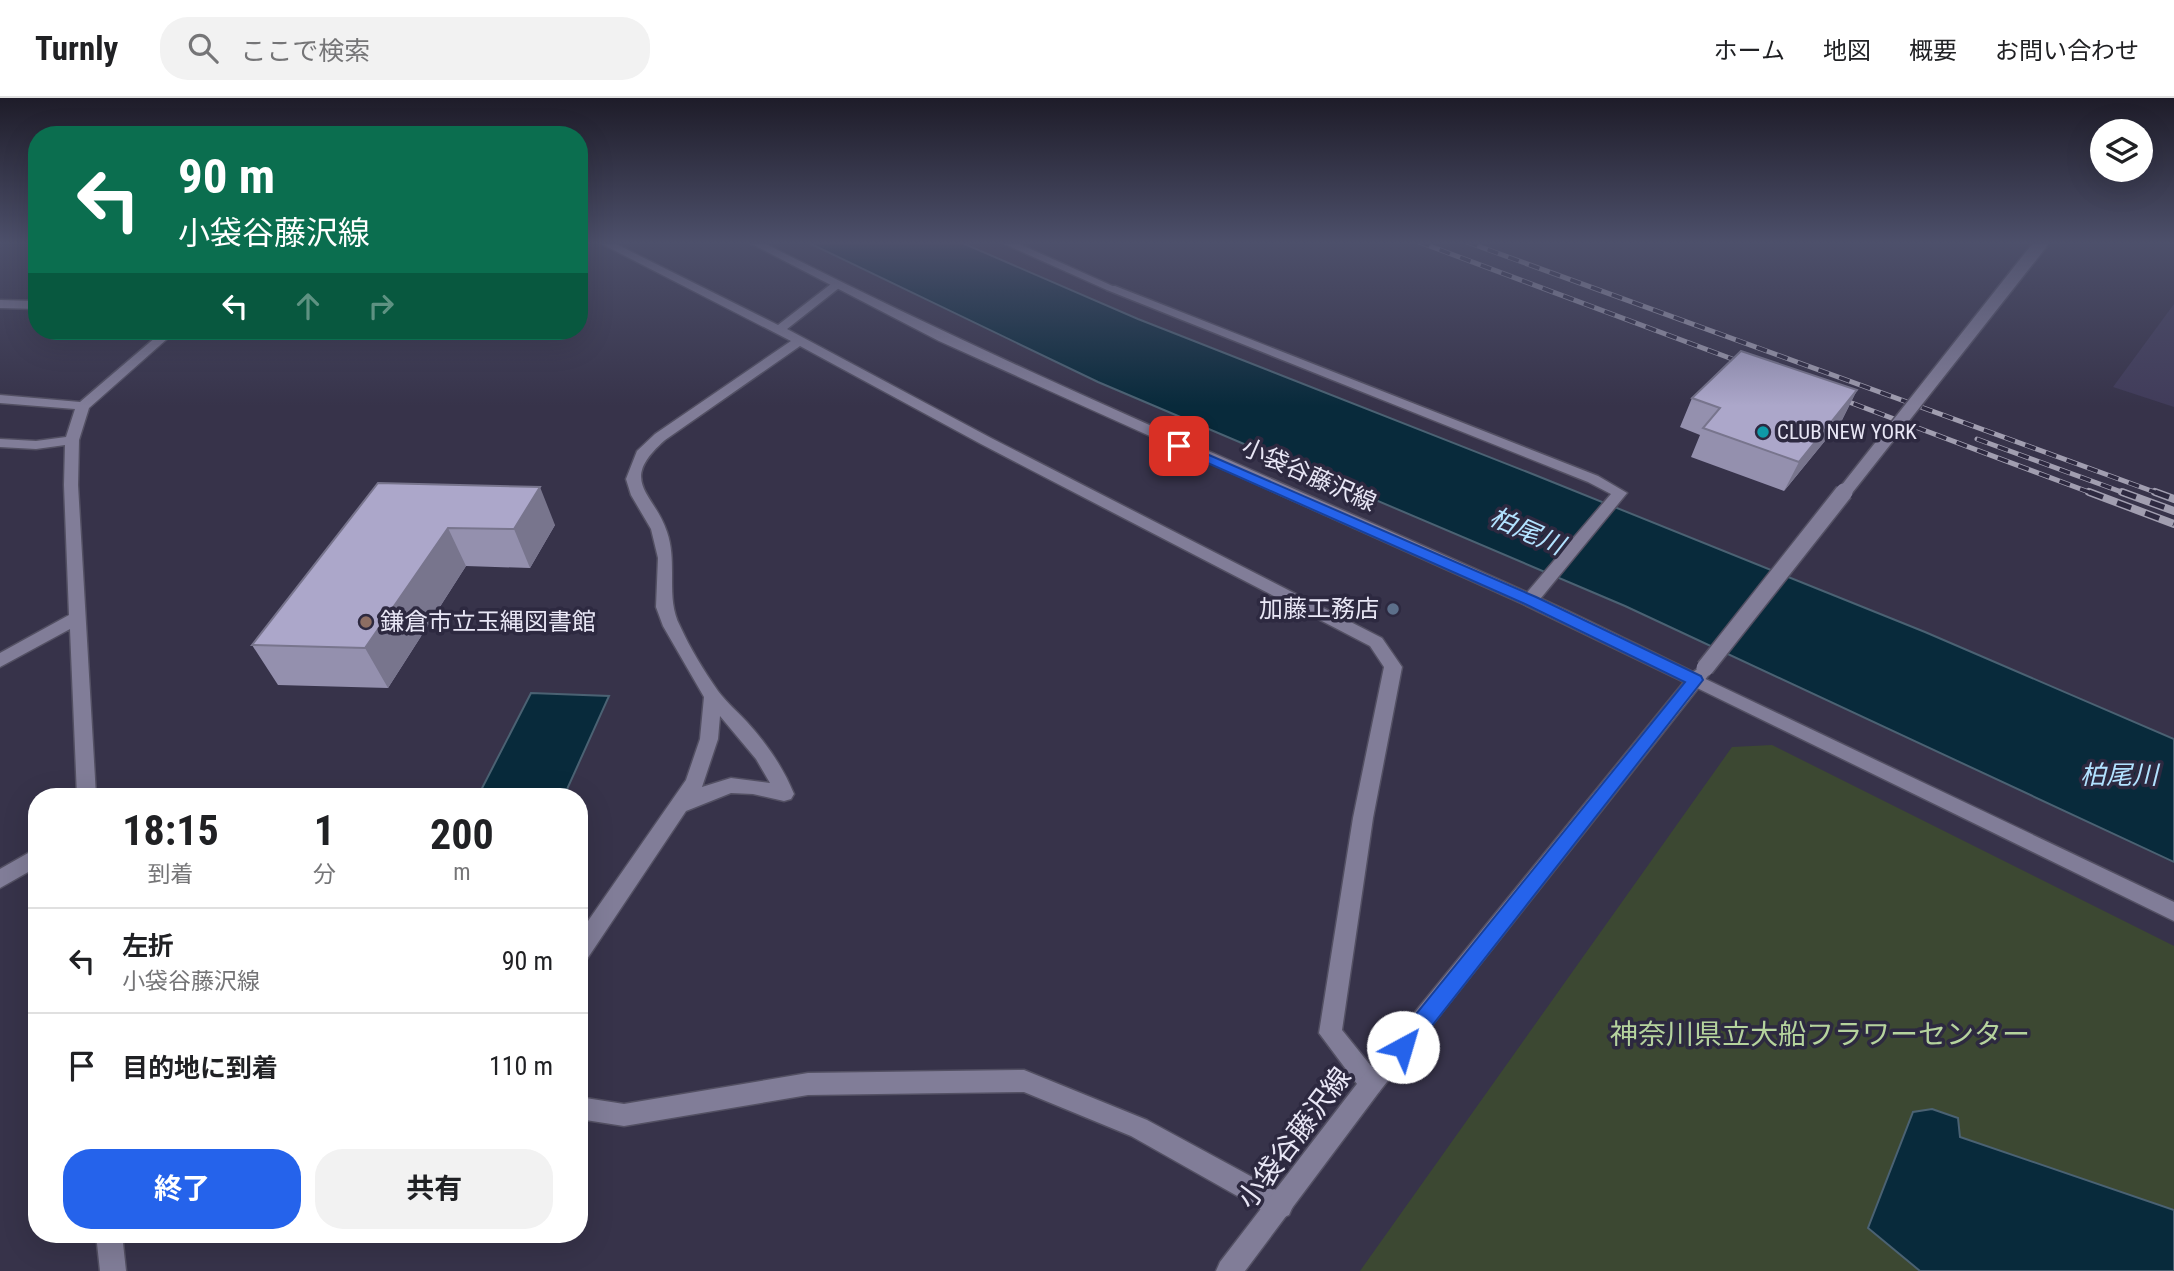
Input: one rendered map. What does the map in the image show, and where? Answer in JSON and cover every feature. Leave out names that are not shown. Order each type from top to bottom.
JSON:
[{"type":"street","points":[[712,297],[1376,642],[1393,667],[1363,818],[1329,1033],[1371,1084]]},
{"type":"street","points":[[779,330],[821,297]]},
{"type":"street","name":"小袋谷藤沢線","points":[[858,297],[1226,468],[1534,595],[1700,674]]},
{"type":"street","points":[[1132,297],[1593,479],[1620,493],[1534,595]]},
{"type":"street","name":"小袋谷藤沢線","points":[[1228,1271],[1371,1084],[1999,297]]},
{"type":"street","points":[[0,304],[28,305]]},
{"type":"street","points":[[86,788],[71,485],[72,440],[83,406],[160,340]]},
{"type":"street","points":[[678,806],[720,785],[739,784],[784,794],[777,774],[746,733],[713,697],[671,626],[664,607],[666,558],[659,529],[638,495],[632,479],[644,450],[798,342]]},
{"type":"street","points":[[0,399],[83,406]]},
{"type":"street","points":[[0,443],[36,445],[72,440]]},
{"type":"street","points":[[0,661],[79,617]]},
{"type":"street","points":[[1700,674],[2174,912]]},
{"type":"street","points":[[588,939],[695,782],[709,739],[713,697]]},
{"type":"street","points":[[0,880],[28,862]]},
{"type":"street","points":[[588,1109],[624,1115],[808,1084],[1024,1081],[1139,1128],[1280,1206]]},
{"type":"street","points":[[111,1243],[113,1271]]},
{"type":"shaded area","points":[[2174,304],[2174,407],[2113,387]]},
{"type":"green space","name":"神奈川県立大船フラワーセンター","points":[[1772,745],[2174,946],[2174,1271],[1360,1271],[1732,747]]},
{"type":"water","name":"柏尾川","points":[[921,297],[1087,297],[1925,632],[2174,739],[2174,862],[1625,606],[1098,382]]},
{"type":"water","points":[[531,693],[609,696],[568,788],[482,788]]},
{"type":"water","points":[[1932,1109],[1958,1118],[1960,1137],[2174,1210],[2174,1271],[1920,1271],[1868,1228],[1913,1112]]},
{"type":"building","points":[[1741,351],[1857,390],[1799,462],[1703,428],[1720,408],[1692,398]]},
{"type":"building","points":[[378,483],[540,487],[514,529],[448,528],[365,648],[252,645]]},
{"type":"railway","points":[[1566,297],[1751,366]]},
{"type":"railway","points":[[1618,297],[2160,494]]},
{"type":"railway","points":[[1833,396],[2094,494]]},
{"type":"railway","points":[[1977,439],[2127,494]]},
{"type":"railway","points":[[2089,492],[2174,524]]},
{"type":"railway","points":[[2122,492],[2174,511]]},
{"type":"railway","points":[[2155,492],[2174,499]]},
{"type":"place","name":"CLUB NEW YORK","points":[[1763,432]]},
{"type":"place","name":"加藤工務店","points":[[1393,609]]},
{"type":"place","name":"鎌倉市立玉縄図書館","points":[[366,622]]},
{"type":"route","points":[[1179,446],[1530,600],[1695,680],[1403,1047]]}]
